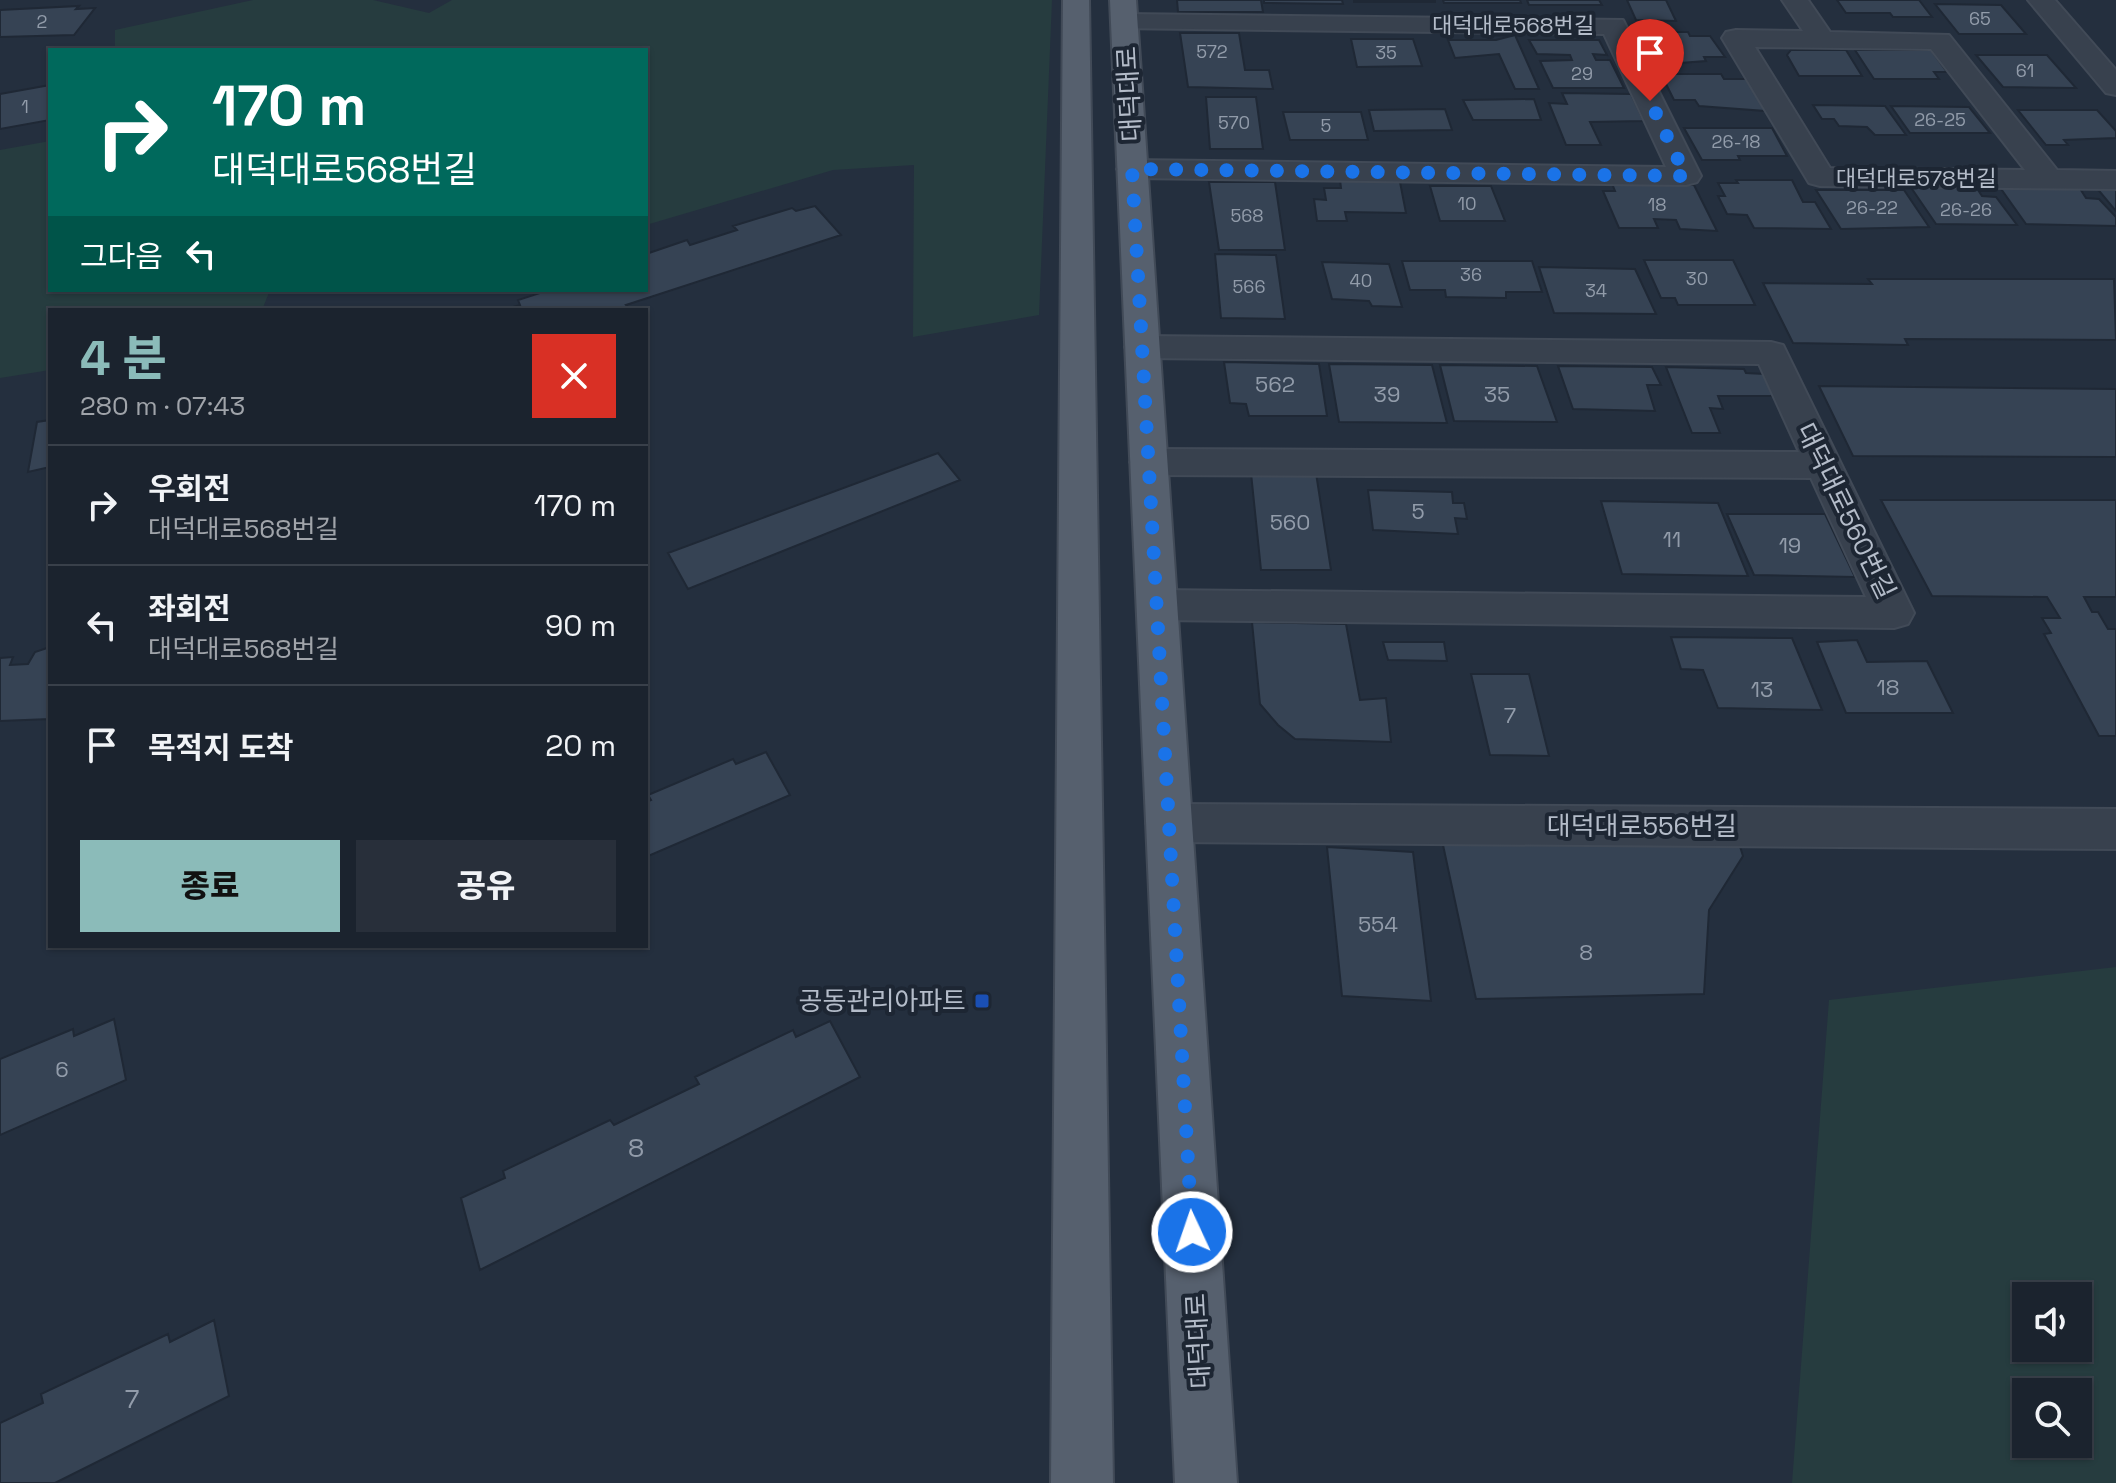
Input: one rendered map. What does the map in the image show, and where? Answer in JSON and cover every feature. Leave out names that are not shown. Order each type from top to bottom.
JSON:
[{"type":"main road","name":"대덕대로","points":[[1076,0],[1082,1483]]},
{"type":"main road","name":"대덕대로","points":[[1124,11],[1206,1483]]},
{"type":"street","points":[[1795,0],[1822,40],[1939,41],[2048,179]]},
{"type":"street","points":[[2041,0],[2116,87]]},
{"type":"street","name":"대덕대로568번길","points":[[1124,11],[1614,26],[1686,176],[1132,169]]},
{"type":"street","name":"대덕대로578번길","points":[[1822,40],[1736,38],[1820,177],[2116,180]]},
{"type":"street","name":"대덕대로560번길","points":[[1142,347],[1771,353],[1894,613],[1157,605]]},
{"type":"street","points":[[1149,462],[1823,465]]},
{"type":"street","name":"대덕대로556번길","points":[[1169,823],[2116,829]]},
{"type":"green space","points":[[253,0],[373,0],[429,13],[452,0],[1052,0],[1039,315],[913,337],[914,165],[833,170],[648,224],[648,48],[115,48],[115,30]]},
{"type":"green space","points":[[48,141],[48,292],[269,292],[263,308],[48,308],[48,370],[0,378],[0,150]]},
{"type":"green space","points":[[2116,967],[2116,1483],[1792,1483],[1829,1000]]},
{"type":"building","points":[[1177,0],[1261,0],[1263,12],[1178,12]]},
{"type":"building","points":[[1264,0],[1342,0],[1343,4],[1264,3]]},
{"type":"building","points":[[1435,0],[1435,2],[1354,2]]},
{"type":"building","points":[[1443,0],[1520,0],[1521,3],[1444,3]]},
{"type":"building","points":[[1527,0],[1599,0],[1602,5],[1529,5]]},
{"type":"building","points":[[1627,0],[1666,0],[1676,21],[1636,20]]},
{"type":"building","points":[[1837,0],[1919,0],[1932,17],[1846,13]]},
{"type":"building","points":[[1935,4],[2001,5],[2026,34],[1959,34]]},
{"type":"building","points":[[79,6],[76,9],[95,8],[74,35],[0,37],[0,10]]},
{"type":"building","points":[[1638,32],[1688,32],[1690,36],[1710,36],[1725,57],[1654,65]]},
{"type":"building","points":[[1180,33],[1239,33],[1245,70],[1269,70],[1273,89],[1188,87]]},
{"type":"building","points":[[1515,35],[1539,89],[1515,89],[1499,54],[1455,58],[1448,40],[1496,40]]},
{"type":"building","points":[[1351,39],[1413,39],[1422,66],[1357,67]]},
{"type":"building","points":[[1529,40],[1599,40],[1607,55],[1593,54],[1596,60],[1610,60],[1624,88],[1553,88],[1540,61],[1572,60],[1570,55],[1537,54]]},
{"type":"building","points":[[1791,50],[1846,50],[1862,76],[1799,76],[1787,55]]},
{"type":"building","points":[[1855,50],[1931,50],[1947,72],[1934,72],[1939,79],[1874,79]]},
{"type":"building","points":[[1976,55],[2047,55],[2076,88],[2003,87]]},
{"type":"building","points":[[1661,74],[1721,74],[1724,79],[1746,79],[1766,111],[1699,106],[1695,100],[1674,100]]},
{"type":"building","points":[[48,85],[48,120],[0,129],[0,94]]},
{"type":"building","points":[[1562,93],[1631,94],[1644,121],[1590,122],[1601,145],[1566,145],[1549,103],[1567,104]]},
{"type":"building","points":[[1206,97],[1256,97],[1263,149],[1210,149]]},
{"type":"building","points":[[1534,99],[1541,120],[1473,120],[1463,100]]},
{"type":"building","points":[[1813,105],[1885,106],[1906,135],[1875,135],[1867,127],[1839,126],[1834,119],[1822,119]]},
{"type":"building","points":[[1891,106],[1969,107],[1990,133],[1910,133]]},
{"type":"building","points":[[1445,109],[1452,130],[1374,131],[1369,110]]},
{"type":"building","points":[[2018,110],[2097,110],[2116,131],[2116,138],[2064,140],[2068,145],[2046,145]]},
{"type":"building","points":[[1283,112],[1361,112],[1368,140],[1290,140]]},
{"type":"building","points":[[1684,128],[1772,128],[1787,156],[1702,160]]},
{"type":"building","points":[[1340,180],[1400,182],[1406,213],[1345,212],[1347,221],[1317,221],[1314,199],[1326,200],[1324,188],[1341,188]]},
{"type":"building","points":[[1736,180],[1792,180],[1803,202],[1815,202],[1831,229],[1754,228],[1747,215],[1727,214],[1718,196],[1725,196],[1718,183],[1738,183]]},
{"type":"building","points":[[1611,181],[1694,185],[1717,231],[1680,229],[1676,220],[1654,219],[1658,228],[1619,228],[1603,191],[1615,191]]},
{"type":"building","points":[[1209,182],[1275,182],[1285,250],[1219,250]]},
{"type":"building","points":[[1430,186],[1491,186],[1505,221],[1440,221]]},
{"type":"building","points":[[1910,186],[1976,187],[1982,196],[1996,197],[2017,225],[1936,224]]},
{"type":"building","points":[[1999,186],[2079,187],[2086,198],[2099,199],[2116,217],[2116,226],[2026,224]]},
{"type":"building","points":[[2095,186],[2116,186],[2116,211]]},
{"type":"building","points":[[1816,190],[1904,190],[1929,227],[1841,229]]},
{"type":"building","points":[[815,206],[841,235],[626,305],[629,308],[510,308],[520,305],[518,300],[543,292],[648,292],[648,253],[687,240],[690,245],[737,230],[733,226],[792,208],[796,211]]},
{"type":"building","points":[[1215,254],[1276,255],[1285,319],[1221,318]]},
{"type":"building","points":[[1644,260],[1733,260],[1755,305],[1678,305],[1675,298],[1661,298]]},
{"type":"building","points":[[1402,261],[1532,261],[1542,292],[1506,292],[1506,298],[1446,297],[1445,290],[1410,290]]},
{"type":"building","points":[[1322,262],[1389,264],[1402,307],[1372,306],[1369,301],[1332,299]]},
{"type":"building","points":[[1539,267],[1635,269],[1656,314],[1554,313]]},
{"type":"building","points":[[1868,279],[2114,279],[2116,340],[1905,339],[1908,345],[1793,343],[1763,283],[1872,284]]},
{"type":"building","points":[[1224,362],[1319,364],[1327,416],[1249,416],[1246,404],[1230,403]]},
{"type":"building","points":[[1329,364],[1432,365],[1447,423],[1339,422]]},
{"type":"building","points":[[1440,365],[1537,366],[1557,422],[1454,421]]},
{"type":"building","points":[[1558,366],[1652,367],[1661,385],[1647,385],[1655,411],[1573,409]]},
{"type":"building","points":[[1666,367],[1744,369],[1746,373],[1765,374],[1775,396],[1718,396],[1723,409],[1710,408],[1720,433],[1692,433]]},
{"type":"building","points":[[1819,386],[2116,389],[2116,457],[1853,456]]},
{"type":"building","points":[[48,420],[48,467],[28,472],[37,422]]},
{"type":"building","points":[[938,453],[960,480],[688,589],[668,553]]},
{"type":"building","points":[[1251,473],[1316,473],[1331,570],[1261,570]]},
{"type":"building","points":[[1368,490],[1452,492],[1453,503],[1464,503],[1467,519],[1455,518],[1458,534],[1373,530]]},
{"type":"building","points":[[1881,500],[2116,500],[2116,597],[2084,597],[2092,612],[2098,612],[2108,629],[2116,629],[2116,736],[2099,736],[2044,634],[2051,633],[2042,618],[2060,618],[2047,597],[1932,596]]},
{"type":"building","points":[[1601,501],[1718,503],[1748,576],[1622,574]]},
{"type":"building","points":[[1727,514],[1825,514],[1855,577],[1754,575]]},
{"type":"building","points":[[1252,622],[1346,624],[1360,700],[1386,698],[1391,742],[1295,739],[1278,725],[1260,704]]},
{"type":"building","points":[[1671,637],[1792,638],[1822,710],[1718,708],[1703,670],[1681,669]]},
{"type":"building","points":[[1857,640],[1867,662],[1927,661],[1953,713],[1846,713],[1817,642]]},
{"type":"building","points":[[1383,642],[1444,642],[1447,661],[1388,660]]},
{"type":"building","points":[[48,648],[48,719],[0,721],[0,658],[13,657],[10,665],[28,664],[35,652]]},
{"type":"building","points":[[1471,674],[1529,674],[1549,756],[1490,755]]},
{"type":"building","points":[[766,752],[790,795],[648,856],[648,801],[651,800],[648,795],[733,759],[736,764]]},
{"type":"building","points":[[1738,840],[1743,856],[1709,910],[1704,994],[1476,999],[1443,845]]},
{"type":"building","points":[[1327,847],[1413,852],[1431,1001],[1342,996]]},
{"type":"building","points":[[114,1019],[126,1080],[0,1135],[0,1059],[73,1029],[74,1036]]},
{"type":"building","points":[[830,1021],[860,1077],[480,1270],[461,1198],[505,1178],[503,1171],[610,1120],[614,1125],[699,1084],[695,1077],[793,1030],[796,1037]]},
{"type":"building","points":[[214,1320],[229,1396],[55,1483],[0,1483],[0,1423],[43,1403],[41,1394],[168,1334],[170,1342]]},
{"type":"place","name":"공동관리아파트","points":[[982,1001]]},
{"type":"route","points":[[1192,1232],[1132,169],[1686,176],[1650,101]]}]
